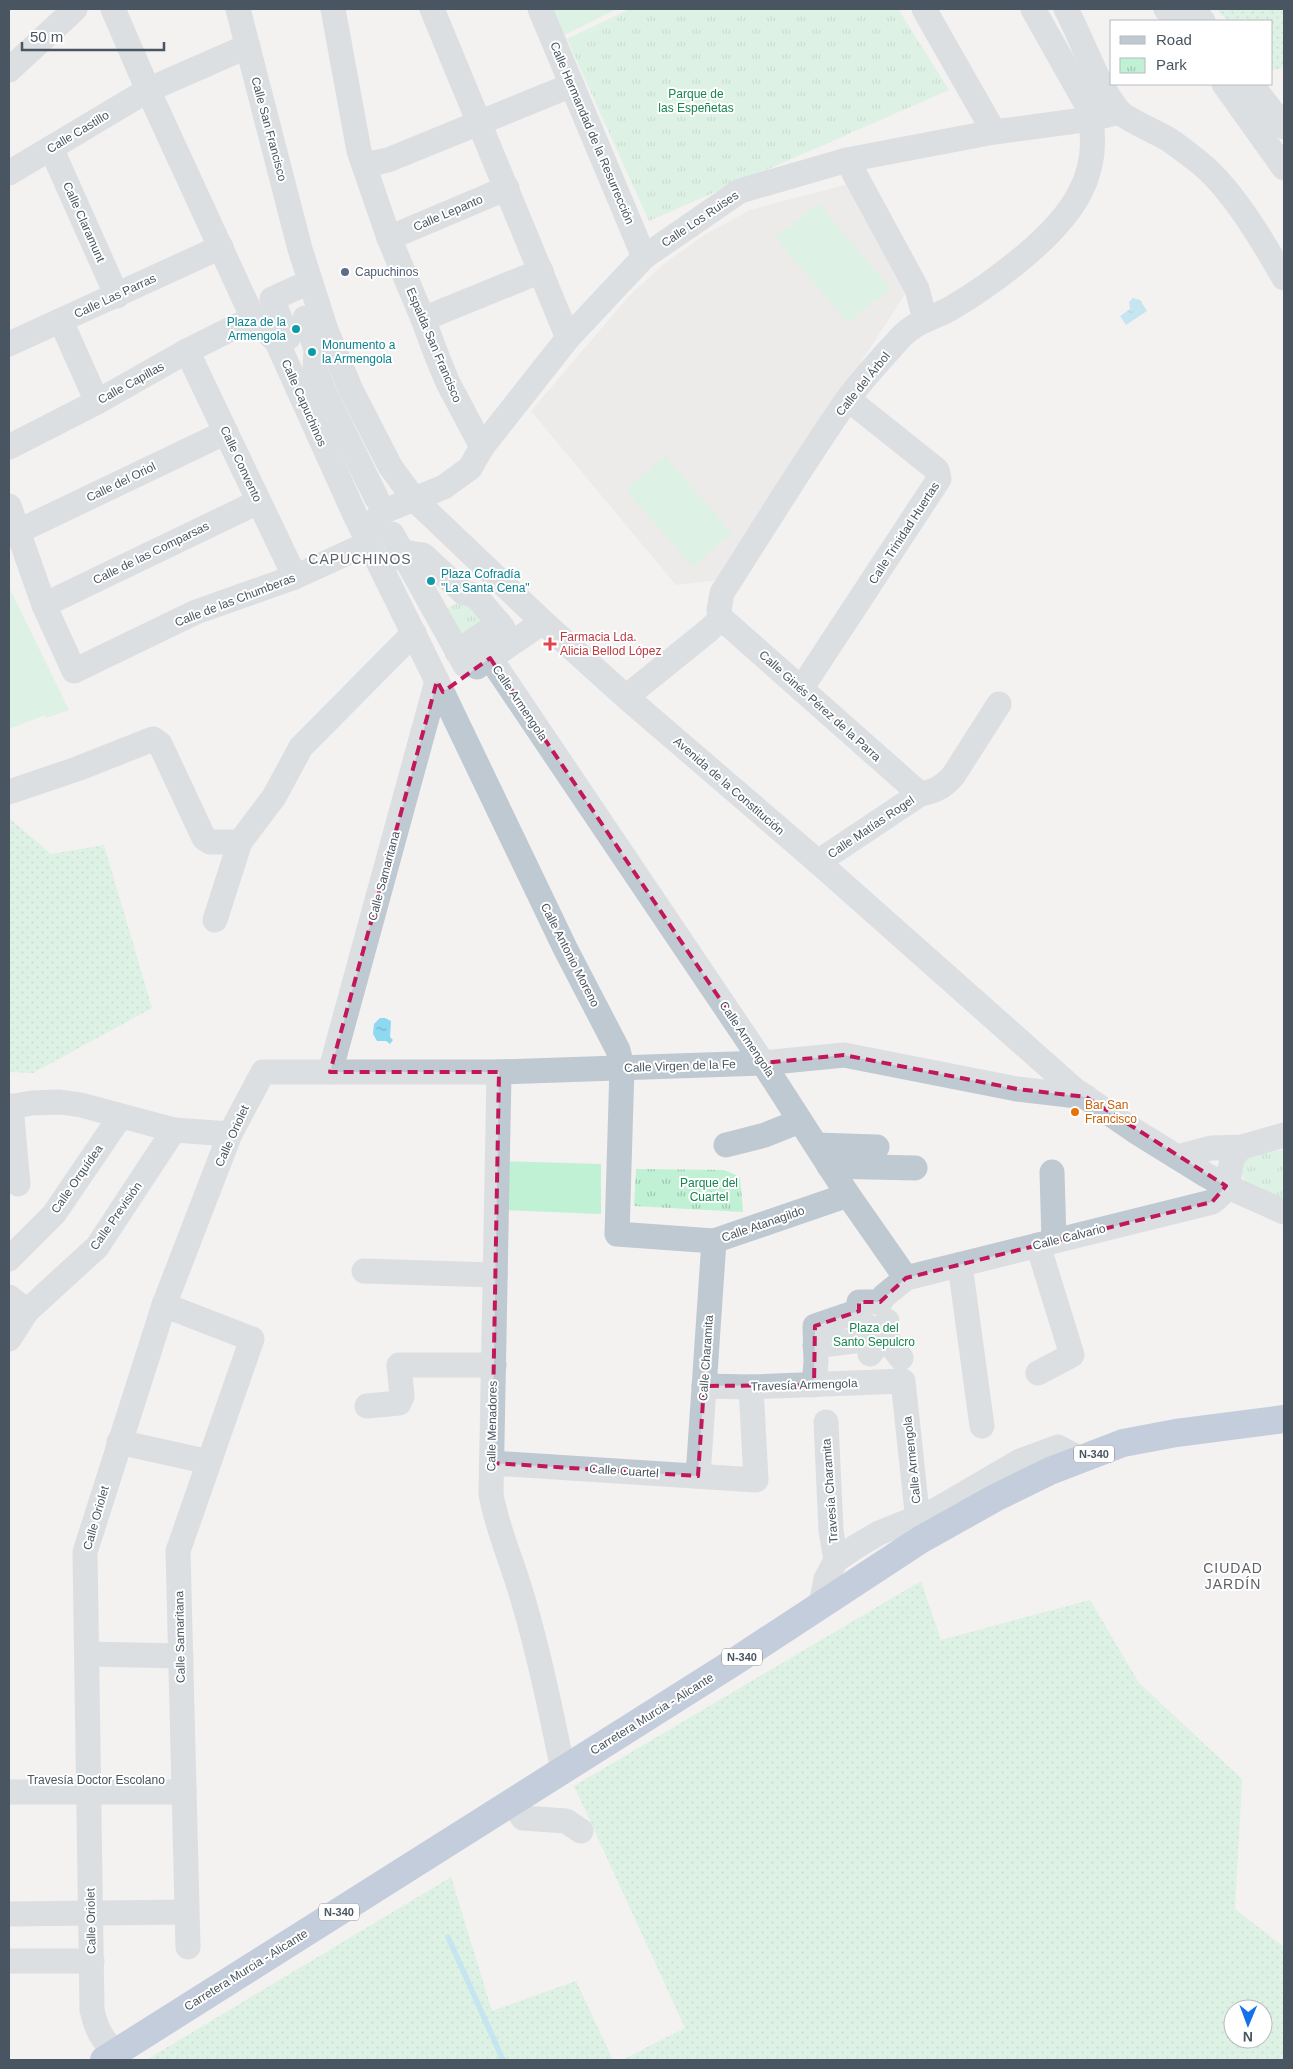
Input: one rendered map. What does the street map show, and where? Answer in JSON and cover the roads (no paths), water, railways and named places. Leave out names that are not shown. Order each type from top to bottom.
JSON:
[{"type":"highway","name":"Carretera Murcia - Alicante","points":[[110,2056],[734,1662],[821,1604],[919,1529],[1003,1494],[1050,1471],[1123,1443],[1176,1433],[1284,1419]]},
{"type":"street","points":[[9,70],[76,9]]},
{"type":"street","name":"Calle Capuchinos","points":[[113,9],[148,90],[221,247],[285,324],[277,342],[369,543],[440,686]]},
{"type":"street","name":"Calle San Francisco","points":[[238,9],[300,249]]},
{"type":"street","name":"Espalda San Francisco","points":[[333,9],[359,151],[389,238],[448,383],[482,448]]},
{"type":"street","points":[[432,9],[568,338]]},
{"type":"street","name":"Calle Hermandad de la Resurrección","points":[[540,9],[644,257]]},
{"type":"street","points":[[924,9],[994,132]]},
{"type":"street","points":[[1033,9],[1088,105],[1092,119]]},
{"type":"street","points":[[1066,9],[1080,35],[1100,81],[1119,112],[1170,140],[1198,161],[1242,211],[1284,278]]},
{"type":"street","points":[[1166,9],[1175,20]]},
{"type":"street","points":[[1193,9],[1201,20]]},
{"type":"street","name":"Calle Castillo","points":[[9,173],[148,90],[248,46]]},
{"type":"street","points":[[365,165],[388,160],[572,85]]},
{"type":"street","points":[[1225,85],[1284,168]]},
{"type":"street","points":[[1252,85],[1284,127]]},
{"type":"street","name":"Calle Los Ruises","points":[[369,543],[375,521],[382,512],[444,487],[470,468],[482,448],[568,338],[644,257],[740,191],[847,160],[994,132],[1092,119],[1119,112]]},
{"type":"street","name":"Calle del Árbol","points":[[721,618],[719,610],[722,594],[848,399],[903,335],[925,319],[951,309],[993,281],[1039,244],[1059,225],[1085,185],[1094,145],[1092,119]]},
{"type":"street","name":"Calle Claramunt","points":[[51,148],[117,296]]},
{"type":"street","points":[[847,160],[917,289],[925,319]]},
{"type":"street","name":"Calle Lepanto","points":[[389,238],[506,188]]},
{"type":"street","name":"Calle Las Parras","points":[[9,344],[221,247]]},
{"type":"street","name":"Avenida de la Constitución","points":[[300,249],[326,330],[351,390],[390,466],[414,500],[450,532],[542,622],[626,697],[818,862],[1075,1090],[1177,1157],[1226,1186],[1284,1212]]},
{"type":"street","points":[[423,320],[541,271]]},
{"type":"street","points":[[299,287],[285,324],[303,363],[315,369],[368,496]]},
{"type":"street","points":[[61,321],[97,402]]},
{"type":"street","name":"Calle Capillas","points":[[9,447],[97,402],[187,351],[285,324]]},
{"type":"street","name":"Calle Convento","points":[[187,351],[295,578]]},
{"type":"street","name":"Calle Trinidad Huertas","points":[[801,689],[939,479],[937,470],[848,399]]},
{"type":"street","name":"Calle del Oriol","points":[[17,532],[226,432]]},
{"type":"street","name":"Calle de las Comparsas","points":[[44,605],[258,502]]},
{"type":"street","points":[[9,506],[44,605]]},
{"type":"street","name":"Calle de las Chumberas","points":[[44,605],[74,671],[196,612],[295,578],[369,543]]},
{"type":"street","points":[[395,549],[432,555],[464,593],[475,595],[487,622],[461,658],[450,620],[425,595],[395,549]]},
{"type":"street","points":[[626,697],[709,630],[721,618]]},
{"type":"street","name":"Calle Ginés Pérez de la Parra","points":[[721,618],[920,794]]},
{"type":"street","points":[[487,622],[542,622]]},
{"type":"street","points":[[440,686],[487,622]]},
{"type":"street","name":"Calle Armengola","points":[[487,622],[800,1121],[848,1195],[906,1278]]},
{"type":"street","points":[[215,920],[240,842],[274,797],[301,747],[414,633]]},
{"type":"street","name":"Calle Antonio Moreno","points":[[440,686],[565,948],[618,1050],[622,1067],[617,1234]]},
{"type":"street","name":"Calle Samaritana","points":[[330,1072],[440,686]]},
{"type":"street","name":"Calle Matías Rogel","points":[[818,862],[920,794],[938,789],[953,776],[999,704]]},
{"type":"street","points":[[9,792],[77,769],[153,739],[160,744],[204,838],[210,842],[240,842]]},
{"type":"street","name":"Calle Virgen de la Fe","points":[[330,1072],[499,1072],[763,1063],[844,1055],[1017,1089],[1086,1098]]},
{"type":"street","name":"Calle Oriolet","points":[[110,2056],[96,2026],[92,2010],[85,1552],[164,1305],[230,1134],[263,1072],[330,1072]]},
{"type":"street","name":"Calle Menadores","points":[[499,1072],[492,1463],[493,1504],[522,1594],[541,1662],[563,1770]]},
{"type":"street","points":[[18,1184],[12,1146],[10,1106],[60,1102],[81,1105],[174,1130],[230,1134]]},
{"type":"street","name":"Calle Orquídea","points":[[9,1259],[54,1214],[120,1117]]},
{"type":"street","points":[[726,1145],[765,1135],[800,1121]]},
{"type":"street","name":"Calle Previsión","points":[[9,1339],[18,1304],[97,1247],[174,1130]]},
{"type":"street","points":[[1177,1157],[1211,1148],[1242,1147],[1284,1135]]},
{"type":"street","points":[[816,1145],[877,1147]]},
{"type":"street","points":[[1226,1186],[1231,1160],[1242,1147]]},
{"type":"street","points":[[829,1166],[915,1168]]},
{"type":"street","points":[[1038,1373],[1072,1355],[1046,1243],[1052,1172]]},
{"type":"street","name":"Calle Calvario","points":[[906,1278],[1212,1202],[1220,1196],[1226,1186]]},
{"type":"street","name":"Calle Atanagildo","points":[[617,1234],[714,1241],[848,1195]]},
{"type":"street","name":"Calle Charamita","points":[[698,1476],[714,1241]]},
{"type":"street","points":[[960,1265],[982,1426]]},
{"type":"street","points":[[364,1271],[495,1275]]},
{"type":"street","points":[[902,1369],[859,1339],[815,1326],[859,1311],[859,1302],[880,1302],[884,1296],[906,1278]]},
{"type":"street","name":"Calle Samaritana","points":[[164,1305],[252,1339],[178,1552],[188,1947]]},
{"type":"street","points":[[814,1385],[859,1339]]},
{"type":"street","points":[[368,1406],[399,1403],[402,1396],[400,1365],[494,1365]]},
{"type":"street","name":"Calle Armengola","points":[[902,1369],[919,1529]]},
{"type":"street","name":"Travesía Armengola","points":[[704,1386],[814,1385],[902,1369]]},
{"type":"street","name":"Calle Cuartel","points":[[492,1463],[756,1480],[751,1387]]},
{"type":"street","name":"Travesía Charamita","points":[[826,1422],[831,1531],[836,1560]]},
{"type":"street","points":[[119,1442],[209,1462]]},
{"type":"street","points":[[821,1604],[826,1579],[836,1560],[879,1533],[919,1529]]},
{"type":"street","points":[[87,1654],[181,1656]]},
{"type":"street","name":"Travesía Doctor Escolano","points":[[9,1779],[89,1786],[184,1786]]},
{"type":"street","points":[[9,1792],[89,1786]]},
{"type":"street","points":[[512,1802],[523,1818],[540,1821],[566,1821],[581,1831]]},
{"type":"street","points":[[9,1898],[91,1906]]},
{"type":"street","points":[[9,1914],[91,1906],[186,1905]]},
{"type":"street","points":[[9,1961],[92,1962]]},
{"type":"water","points":[[1133,298],[1140,300],[1147,311],[1126,325],[1120,316],[1130,309],[1129,302]]},
{"type":"water","points":[[380,1018],[391,1021],[390,1037],[393,1040],[390,1044],[386,1041],[377,1041],[373,1034],[374,1024]]},
{"type":"waterway","points":[[448,1937],[503,2060]]},
{"type":"place","name":"Capuchinos","points":[[345,272]]},
{"type":"place","name":"Plaza de la Armengola","points":[[296,329]]},
{"type":"place","name":"Monumento a la Armengola","points":[[312,352]]},
{"type":"place","name":"Plaza Cofradía \"La Santa Cena\"","points":[[431,581]]},
{"type":"place","name":"Farmacia Lda. Alicia Bellod López","points":[[550,644]]},
{"type":"place","name":"Bar San Francisco","points":[[1075,1112]]},
{"type":"district","name":"CAPUCHINOS","points":[[360,559]]},
{"type":"district","name":"CIUDAD JARDÍN","points":[[1233,1576]]},
{"type":"park label","name":"Parque de las Espeñetas","points":[[696,101]]},
{"type":"park label","name":"Parque del Cuartel","points":[[709,1190]]},
{"type":"park label","name":"Plaza del Santo Sepulcro","points":[[874,1335]]}]
